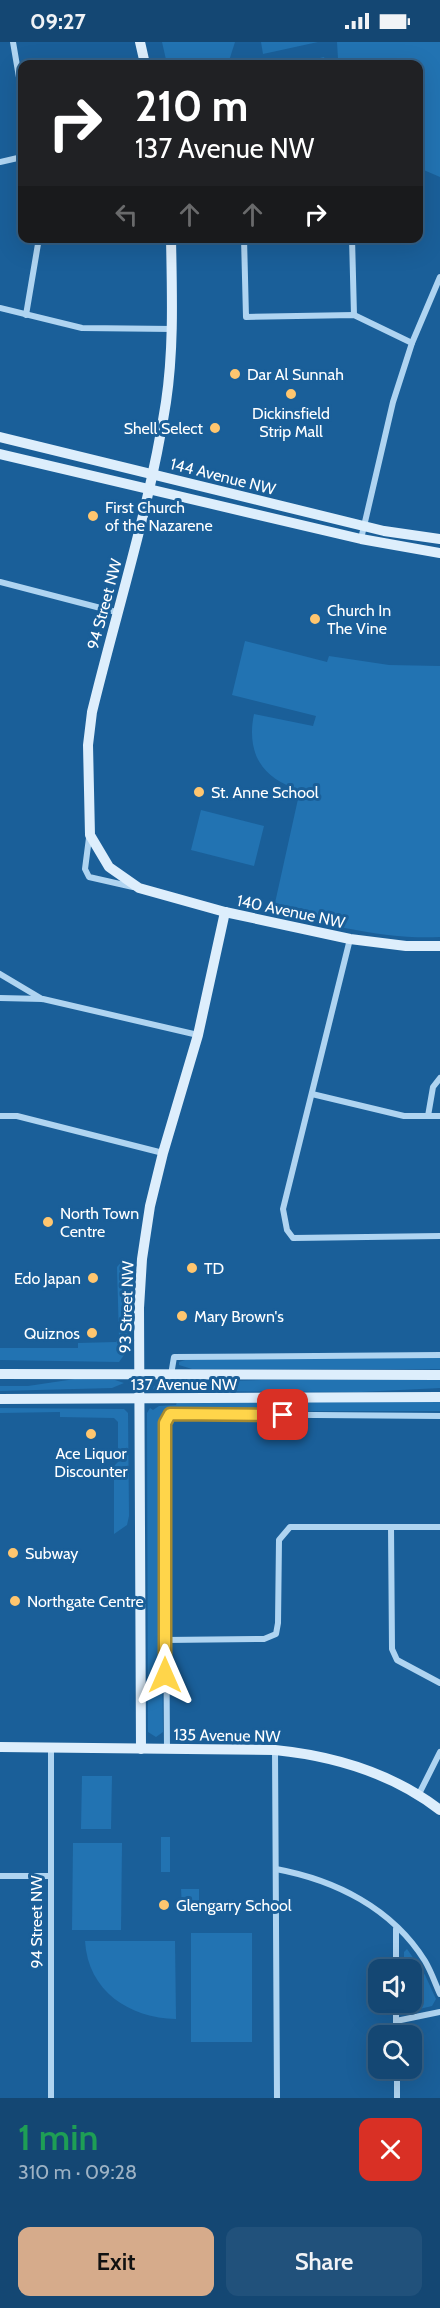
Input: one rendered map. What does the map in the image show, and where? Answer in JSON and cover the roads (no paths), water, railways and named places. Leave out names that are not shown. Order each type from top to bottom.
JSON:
[{"type":"street","points":[[13,42],[18,71]]},
{"type":"street","points":[[140,42],[144,60]]},
{"type":"street","points":[[0,162],[18,158]]},
{"type":"street","points":[[26,315],[38,243]]},
{"type":"street","name":"94 Street NW","points":[[139,888],[89,877],[85,869],[90,835],[90,734],[116,612],[153,473],[166,400],[173,329],[171,243]]},
{"type":"street","points":[[244,243],[246,317],[354,315],[412,343]]},
{"type":"street","points":[[352,243],[354,315]]},
{"type":"street","points":[[361,539],[393,402],[412,343],[440,277]]},
{"type":"street","points":[[0,308],[82,328],[173,329]]},
{"type":"street","name":"144 Avenue NW","points":[[0,437],[364,526],[440,539]]},
{"type":"street","name":"144 Avenue NW","points":[[0,454],[148,491],[361,539],[440,553]]},
{"type":"street","points":[[0,582],[116,612]]},
{"type":"street","points":[[90,835],[109,867],[139,888]]},
{"type":"street","name":"140 Avenue NW","points":[[139,888],[225,912],[350,939],[406,946],[440,946]]},
{"type":"street","name":"93 Street NW","points":[[141,1749],[139,1308],[142,1259],[163,1153],[198,1035],[225,912]]},
{"type":"street","points":[[350,939],[283,1209],[287,1230],[293,1238],[440,1236]]},
{"type":"street","points":[[0,974],[43,999]]},
{"type":"street","points":[[0,998],[43,999],[198,1035]]},
{"type":"street","points":[[429,1116],[433,1087],[440,1078]]},
{"type":"street","points":[[312,1094],[404,1116],[440,1116]]},
{"type":"street","points":[[0,1116],[17,1116],[163,1153]]},
{"type":"street","name":"137 Avenue NW","points":[[171,1375],[174,1357],[440,1355]]},
{"type":"street","name":"137 Avenue NW","points":[[0,1374],[440,1375]]},
{"type":"street","points":[[0,1380],[55,1374]]},
{"type":"street","name":"137 Avenue NW","points":[[0,1398],[440,1397]]},
{"type":"street","name":"137 Avenue NW","points":[[165,1640],[165,1423],[170,1414],[440,1416]]},
{"type":"street","points":[[167,1749],[165,1640],[264,1639],[276,1634],[279,1623],[279,1540],[290,1527],[440,1527]]},
{"type":"street","points":[[391,1527],[392,1649],[403,1664],[440,1683]]},
{"type":"street","name":"135 Avenue NW","points":[[0,1747],[274,1750],[303,1753],[351,1764],[387,1778],[419,1794],[440,1810]]},
{"type":"street","name":"94 Street NW","points":[[51,1747],[51,2098]]},
{"type":"street","points":[[274,1750],[277,2098]]},
{"type":"street","points":[[419,1794],[440,1752]]},
{"type":"street","points":[[276,1869],[309,1875],[336,1885],[374,1907],[424,1960],[440,1994]]},
{"type":"street","points":[[0,1876],[51,1876]]},
{"type":"street","points":[[396,1928],[396,1959]]},
{"type":"street","points":[[396,2021],[440,2012]]},
{"type":"street","points":[[396,2013],[396,2025]]},
{"type":"street","points":[[397,2079],[397,2098]]},
{"type":"place","name":"Dar Al Sunnah","points":[[235,374]]},
{"type":"place","name":"Dickinsfield Strip Mall","points":[[291,394]]},
{"type":"place","name":"Shell Select","points":[[215,428]]},
{"type":"place","name":"First Church of the Nazarene","points":[[93,516]]},
{"type":"place","name":"Church In The Vine","points":[[315,619]]},
{"type":"place","name":"St. Anne School","points":[[199,792]]},
{"type":"place","name":"North Town Centre","points":[[48,1222]]},
{"type":"place","name":"TD","points":[[192,1268]]},
{"type":"place","name":"Edo Japan","points":[[93,1278]]},
{"type":"place","name":"Mary Brown's","points":[[182,1316]]},
{"type":"place","name":"Quiznos","points":[[92,1333]]},
{"type":"place","name":"Ace Liquor Discounter","points":[[91,1434]]},
{"type":"place","name":"Subway","points":[[13,1553]]},
{"type":"place","name":"Northgate Centre","points":[[15,1601]]},
{"type":"place","name":"Glengarry School","points":[[164,1905]]}]
